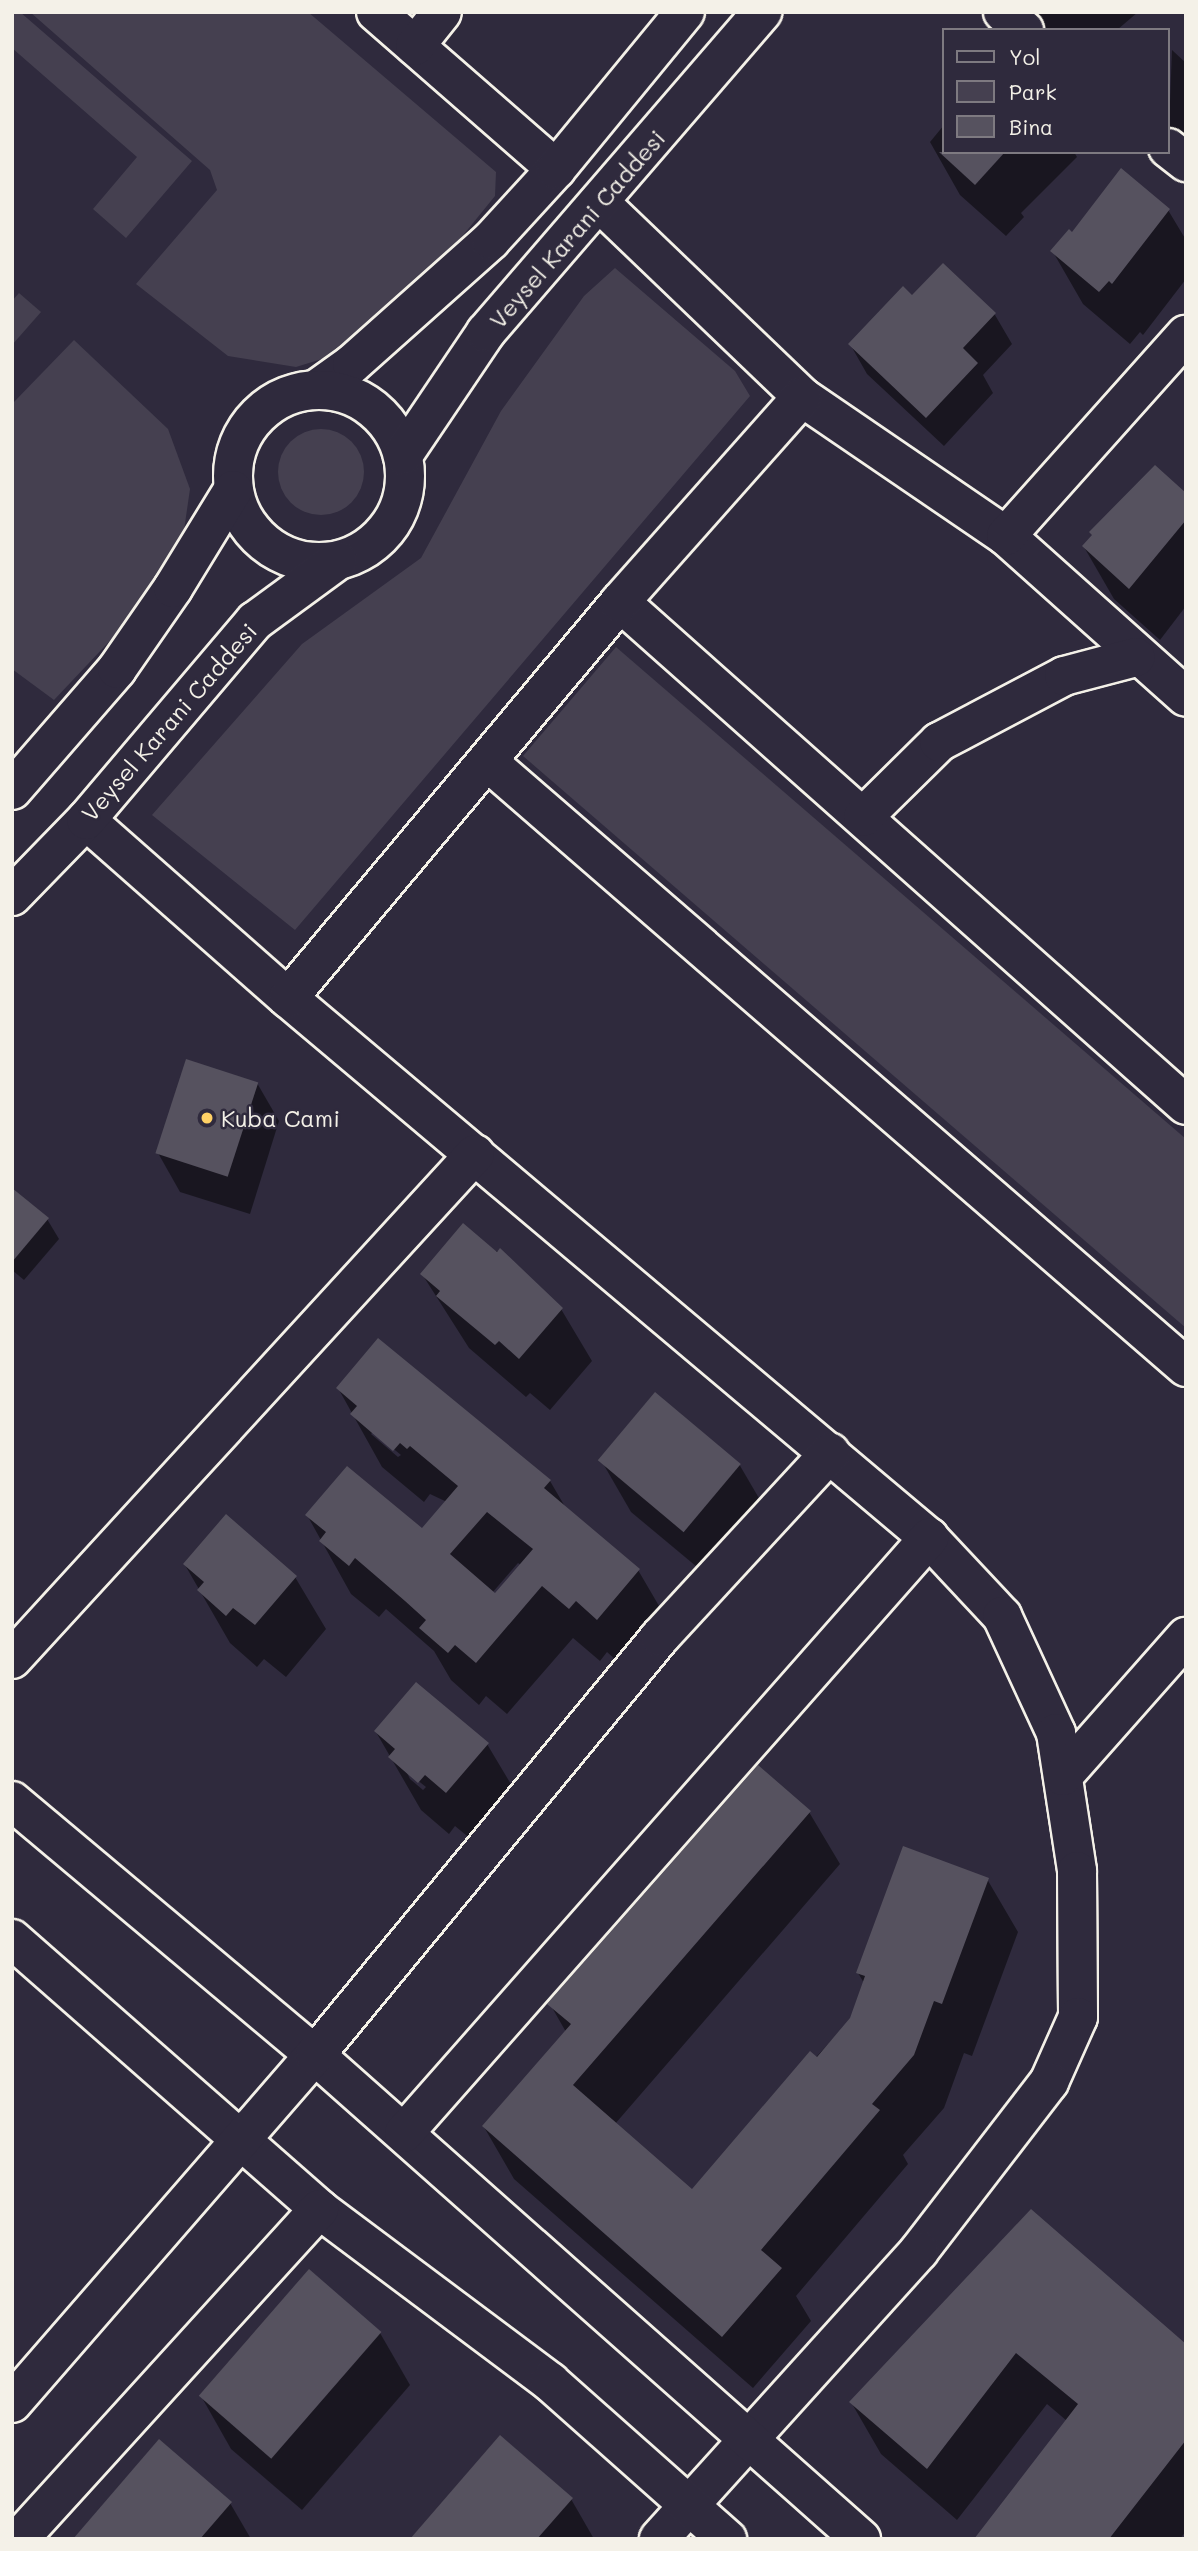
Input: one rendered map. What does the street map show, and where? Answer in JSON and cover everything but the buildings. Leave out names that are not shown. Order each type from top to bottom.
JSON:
[{"type":"street","points":[[376,12],[556,169]]},
{"type":"street","points":[[415,46],[442,12]]},
{"type":"street","points":[[317,389],[352,364],[491,240],[556,169],[685,12]]},
{"type":"street","name":"Veysel Karani Caddesi","points":[[403,455],[486,332],[762,12]]},
{"type":"street","points":[[1003,12],[1022,28]]},
{"type":"street","points":[[1170,150],[1186,162]]},
{"type":"street","points":[[599,202],[802,397],[1006,536],[1136,657],[1186,697]]},
{"type":"street","points":[[1006,536],[1186,335]]},
{"type":"street","points":[[317,389],[346,394],[372,408],[392,430],[403,455],[405,483],[399,510],[384,533],[363,551],[337,561],[310,562],[283,555],[260,540],[243,518],[233,490],[233,461],[243,432],[271,405],[288,395],[317,389]]},
{"type":"street","points":[[288,998],[620,602],[802,397]]},
{"type":"street","points":[[16,776],[117,669],[173,588],[233,490]]},
{"type":"street","name":"Veysel Karani Caddesi","points":[[12,896],[86,820],[255,621],[337,561]]},
{"type":"street","points":[[620,602],[1186,1105]]},
{"type":"street","points":[[863,817],[939,742],[1064,676],[1136,657]]},
{"type":"street","points":[[487,761],[1186,1367]]},
{"type":"street","points":[[86,820],[288,998],[929,1538],[1002,1616],[1056,1733],[1077,1871],[1078,2017],[1049,2082],[919,2251],[659,2539]]},
{"type":"street","points":[[12,1659],[475,1154]]},
{"type":"street","points":[[12,2403],[315,2055],[660,1637],[830,1453]]},
{"type":"street","points":[[404,2133],[929,1538]]},
{"type":"street","points":[[1063,1776],[1186,1637]]},
{"type":"street","points":[[12,1801],[315,2055],[861,2539]]},
{"type":"street","points":[[12,1939],[319,2209],[550,2382],[727,2539]]},
{"type":"street","points":[[19,2539],[319,2209]]},
{"type":"green space","points":[[12,12],[20,12],[192,161],[126,238],[93,209],[137,157],[12,48]]},
{"type":"green space","points":[[30,12],[308,12],[496,172],[495,196],[425,282],[338,354],[296,367],[228,356],[136,284],[217,190],[210,170]]},
{"type":"green space","points":[[615,268],[735,371],[750,396],[295,930],[152,815],[302,644],[421,558],[501,411],[584,296]]},
{"type":"green space","points":[[19,293],[41,312],[12,345],[12,301]]},
{"type":"green space","points":[[74,340],[168,429],[190,489],[183,537],[138,611],[54,700],[12,669],[12,404]]},
{"type":"green space","points":[[321,429],[345,436],[357,448],[364,472],[357,496],[345,508],[321,515],[297,508],[285,496],[278,472],[285,448],[297,436]]},
{"type":"green space","points":[[616,647],[1186,1139],[1186,1328],[523,756]]},
{"type":"place","name":"Kuba Cami","points":[[207,1118]]}]
